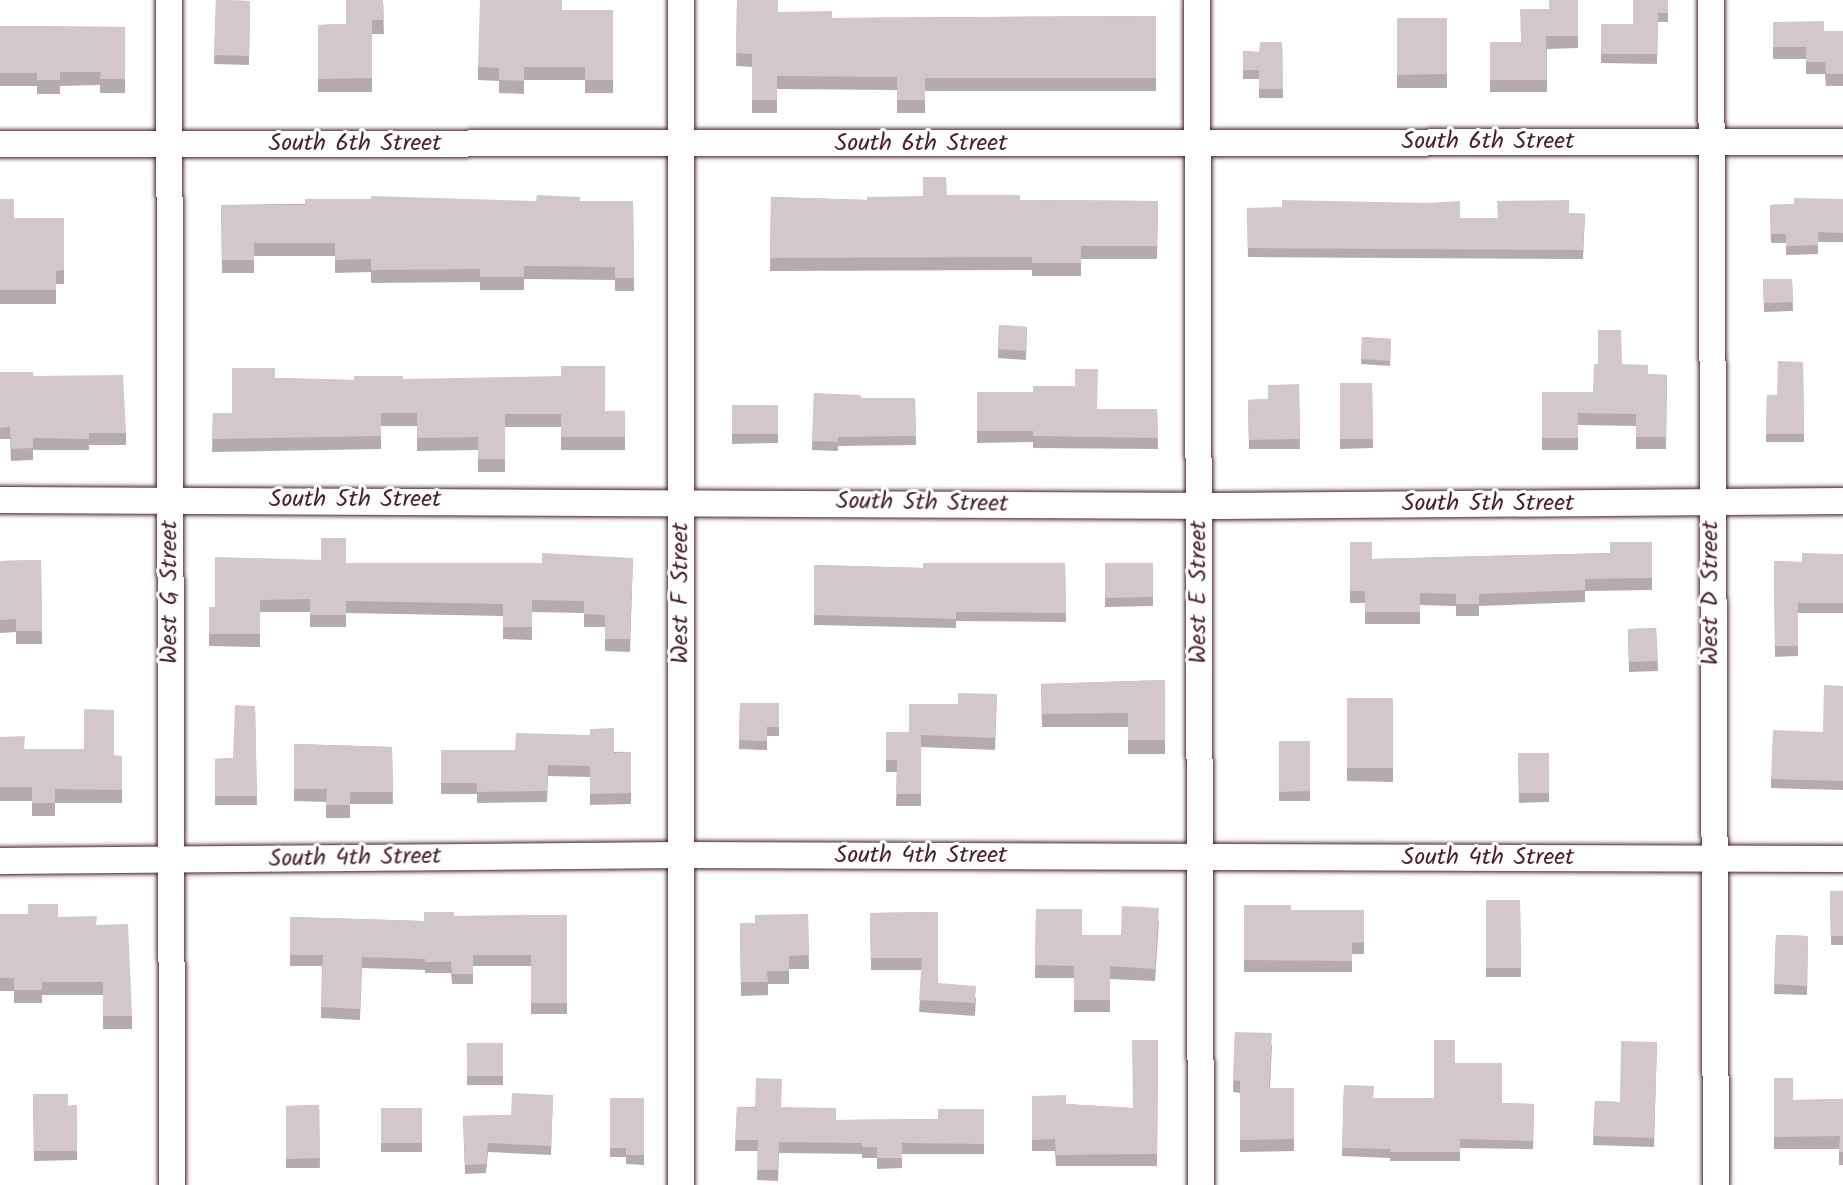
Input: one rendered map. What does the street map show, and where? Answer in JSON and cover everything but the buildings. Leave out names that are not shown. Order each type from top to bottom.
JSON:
[{"type":"street","name":"West G Street","points":[[169,0],[172,1185]]},
{"type":"street","name":"West F Street","points":[[681,0],[681,1185]]},
{"type":"street","name":"West E Street","points":[[1197,0],[1201,1185]]},
{"type":"street","name":"West D Street","points":[[1711,0],[1711,502],[1716,1185]]},
{"type":"street","name":"South 6th Street","points":[[0,144],[1843,142]]},
{"type":"street","name":"South 5th Street","points":[[0,500],[681,501],[1199,506],[1843,501]]},
{"type":"street","name":"South 4th Street","points":[[0,861],[681,855],[1843,859]]}]
